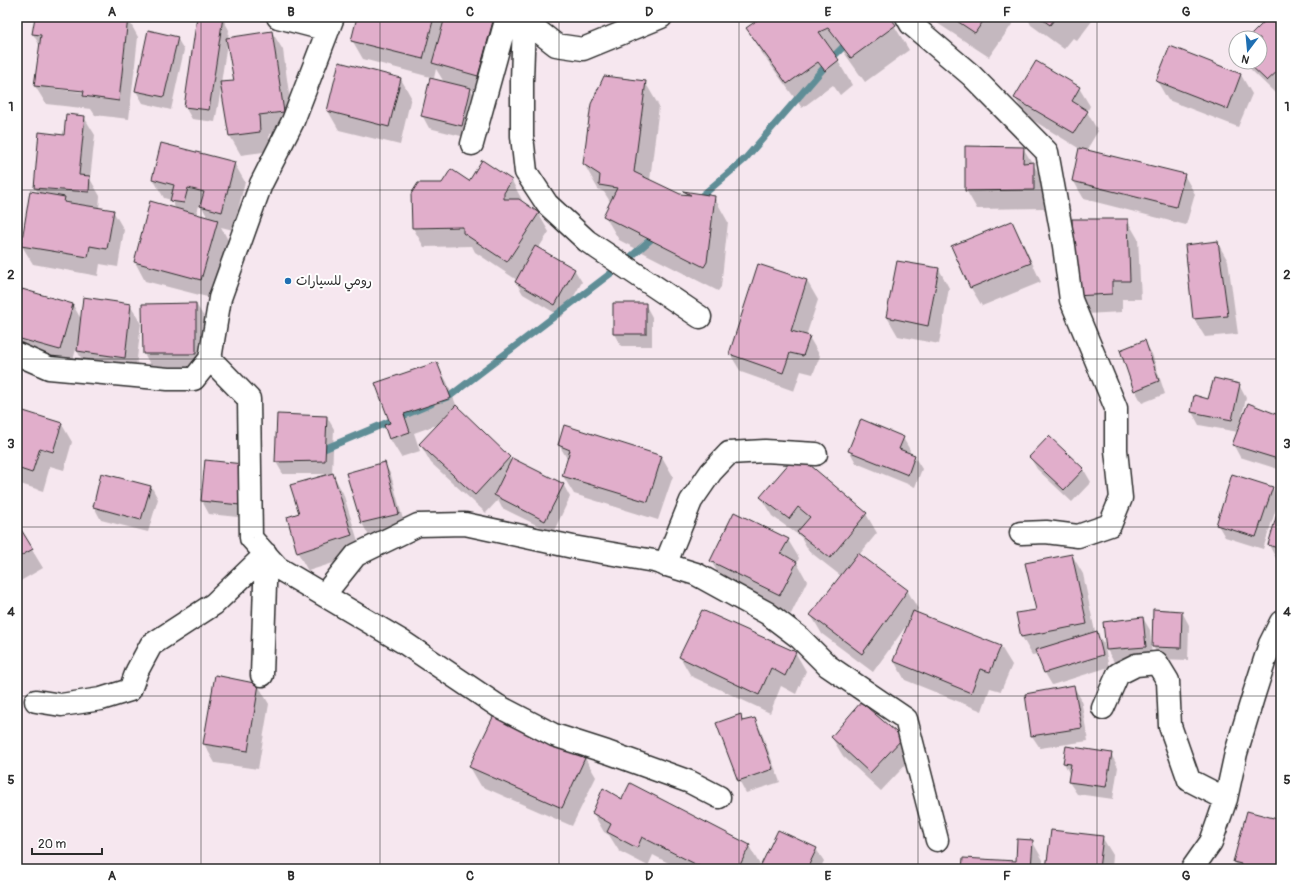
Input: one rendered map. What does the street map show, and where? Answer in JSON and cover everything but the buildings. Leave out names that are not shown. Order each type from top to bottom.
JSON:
[{"type":"street","points":[[17,354],[49,368],[168,379],[194,379],[210,359],[220,298],[261,184],[294,121],[330,24],[278,17]]},
{"type":"street","points":[[516,18],[556,45],[583,49],[661,17]]},
{"type":"street","points":[[907,17],[911,24],[971,75],[1047,152],[1064,246],[1071,300],[1116,408],[1116,450],[1121,498],[1110,525],[1078,536],[1046,532],[1021,532]]},
{"type":"street","points":[[472,144],[516,18]]},
{"type":"street","points":[[516,18],[522,81],[522,120],[526,172],[547,204],[587,241],[700,318]]},
{"type":"street","points":[[210,359],[249,399],[251,538],[278,568],[403,642],[498,706],[554,735],[607,752],[690,782],[719,797]]},
{"type":"street","points":[[665,565],[691,501],[711,472],[729,453],[765,451],[816,454]]},
{"type":"street","points":[[324,595],[356,555],[418,525],[465,524],[566,545],[654,561],[696,574],[767,614],[800,638],[828,666],[906,719],[937,840]]},
{"type":"street","points":[[262,675],[266,554]]},
{"type":"street","points":[[36,702],[60,705],[101,699],[130,690],[137,671],[151,645],[214,604],[266,554]]},
{"type":"street","points":[[1192,869],[1211,842],[1226,799],[1236,753],[1253,697],[1270,644],[1281,622]]},
{"type":"street","points":[[1103,708],[1118,674],[1136,665],[1157,663],[1168,681],[1170,726],[1189,780],[1226,799]]},
{"type":"waterway","points":[[697,200],[745,159],[848,42]]},
{"type":"waterway","points":[[442,399],[450,396],[619,267],[657,234]]},
{"type":"waterway","points":[[317,452],[431,404]]},
{"type":"place","name":"رومي للسيارات","points":[[288,281]]}]
